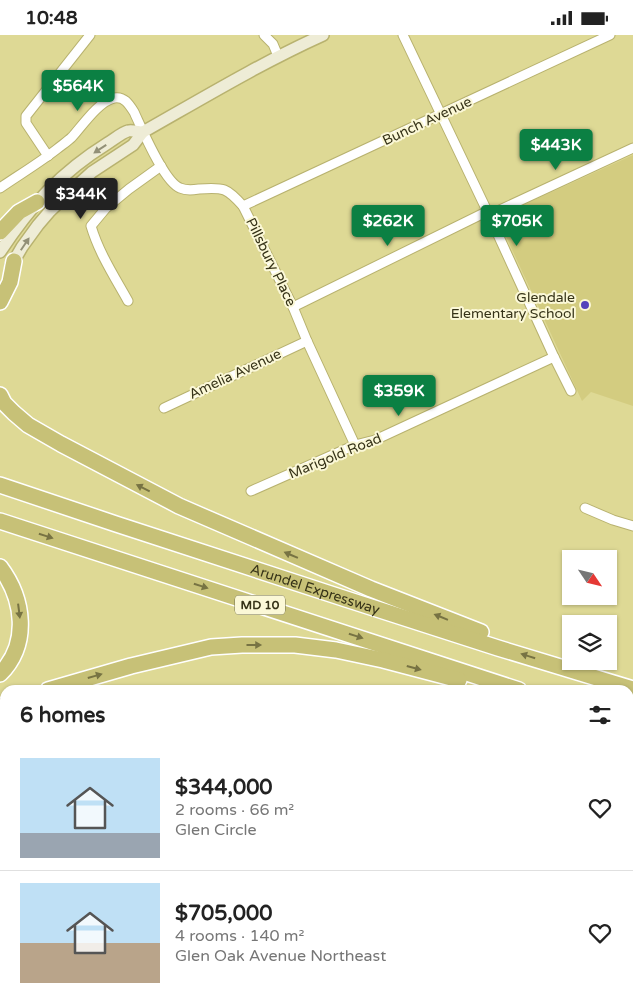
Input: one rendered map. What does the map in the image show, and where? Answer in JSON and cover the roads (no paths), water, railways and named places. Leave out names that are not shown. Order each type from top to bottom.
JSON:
[{"type":"highway","points":[[0,232],[20,212],[37,202]]},
{"type":"highway","points":[[0,302],[10,282],[14,261]]},
{"type":"highway","points":[[0,395],[4,403],[28,425],[179,506],[363,585],[484,633],[498,648]]},
{"type":"highway","name":"Arundel Expressway","points":[[1,484],[125,527],[498,648],[620,685]]},
{"type":"highway","name":"MD 10","points":[[0,521],[504,685]]},
{"type":"highway","points":[[0,567],[13,587],[19,608],[20,632],[16,649],[7,667],[0,674]]},
{"type":"highway","points":[[65,685],[131,666],[211,647],[242,645],[295,645],[336,650],[482,685]]},
{"type":"main road","points":[[0,286],[22,247],[38,225],[92,172],[133,145],[143,132],[278,56],[323,35]]},
{"type":"main road","points":[[0,252],[15,229],[37,202],[63,176],[99,149],[128,131],[143,132]]},
{"type":"street","points":[[0,188],[48,156],[26,123],[26,116],[90,35]]},
{"type":"street","points":[[264,35],[272,44],[278,56]]},
{"type":"street","points":[[403,35],[571,391]]},
{"type":"street","name":"Bunch Avenue","points":[[243,206],[610,35]]},
{"type":"street","name":"Pillsbury Place","points":[[48,156],[71,138],[107,100],[116,97],[124,99],[130,105],[161,166],[178,188],[187,190],[225,189],[234,196],[243,206],[293,307],[306,341],[355,445]]},
{"type":"street","points":[[293,307],[482,214],[489,215],[633,148]]},
{"type":"street","points":[[128,301],[104,258],[95,239],[92,226],[106,209],[129,189],[161,166]]},
{"type":"street","name":"Amelia Avenue","points":[[164,408],[306,341]]},
{"type":"street","name":"Marigold Road","points":[[251,491],[355,445],[383,437],[554,357]]},
{"type":"street","points":[[585,508],[633,526]]},
{"type":"place","name":"Glendale Elementary School","points":[[585,305]]}]
